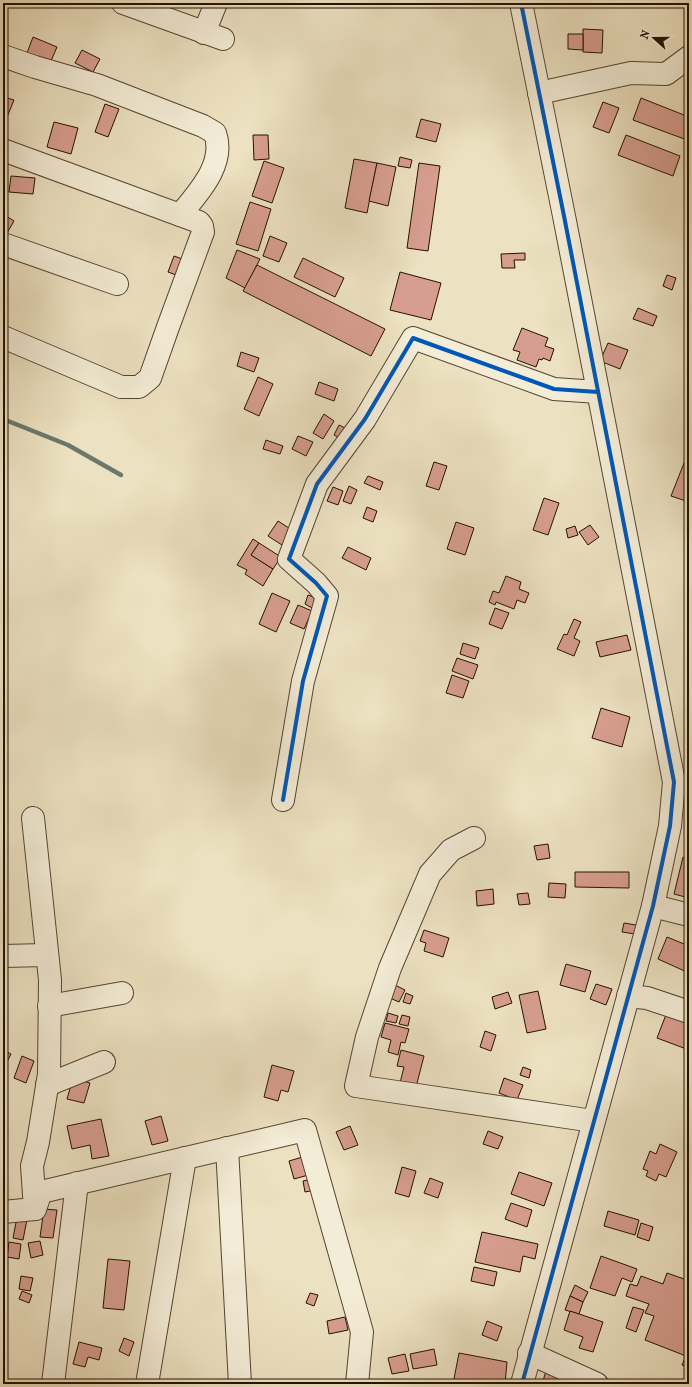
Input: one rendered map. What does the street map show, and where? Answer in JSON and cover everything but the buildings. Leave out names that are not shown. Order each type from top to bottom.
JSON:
[{"type":"street","points":[[123,3],[213,36],[216,3]]},
{"type":"street","points":[[521,3],[674,782],[670,826],[653,906],[529,1353],[522,1384]]},
{"type":"street","points":[[3,56],[97,85],[203,126],[215,133],[218,141],[216,160],[202,188],[180,215]]},
{"type":"street","points":[[539,93],[631,73],[666,74],[689,57]]},
{"type":"street","points":[[3,150],[199,222],[202,226],[203,232],[150,378],[139,387],[121,387],[3,338]]},
{"type":"street","points":[[3,244],[117,284]]},
{"type":"street","points":[[283,800],[303,681],[327,596],[289,559],[317,484],[365,418],[413,338],[554,389],[598,392]]},
{"type":"street","points":[[33,818],[46,955],[50,980],[49,1074],[38,1142],[32,1166],[35,1209]]},
{"type":"street","points":[[474,838],[451,850],[430,874],[390,968],[367,1037],[356,1086],[593,1121]]},
{"type":"street","points":[[653,906],[689,915]]},
{"type":"street","points":[[3,956],[46,955]]},
{"type":"street","points":[[49,1006],[122,993]]},
{"type":"street","points":[[628,996],[647,998],[689,1012]]},
{"type":"street","points":[[47,1085],[104,1062]]},
{"type":"street","points":[[35,1209],[42,1192],[305,1130],[362,1332],[357,1384]]},
{"type":"street","points":[[227,1148],[240,1384]]},
{"type":"street","points":[[147,1384],[185,1158]]},
{"type":"street","points":[[53,1384],[77,1184]]},
{"type":"street","points":[[3,1212],[35,1209]]},
{"type":"street","points":[[529,1353],[597,1384]]},
{"type":"waterway","points":[[3,419],[68,445],[121,475]]},
{"type":"cycle path","points":[[521,3],[674,782],[670,826],[653,906],[522,1384]]},
{"type":"cycle path","points":[[283,800],[303,681],[327,596],[316,583],[289,559],[317,484],[365,419],[413,338],[554,389],[598,392]]}]
